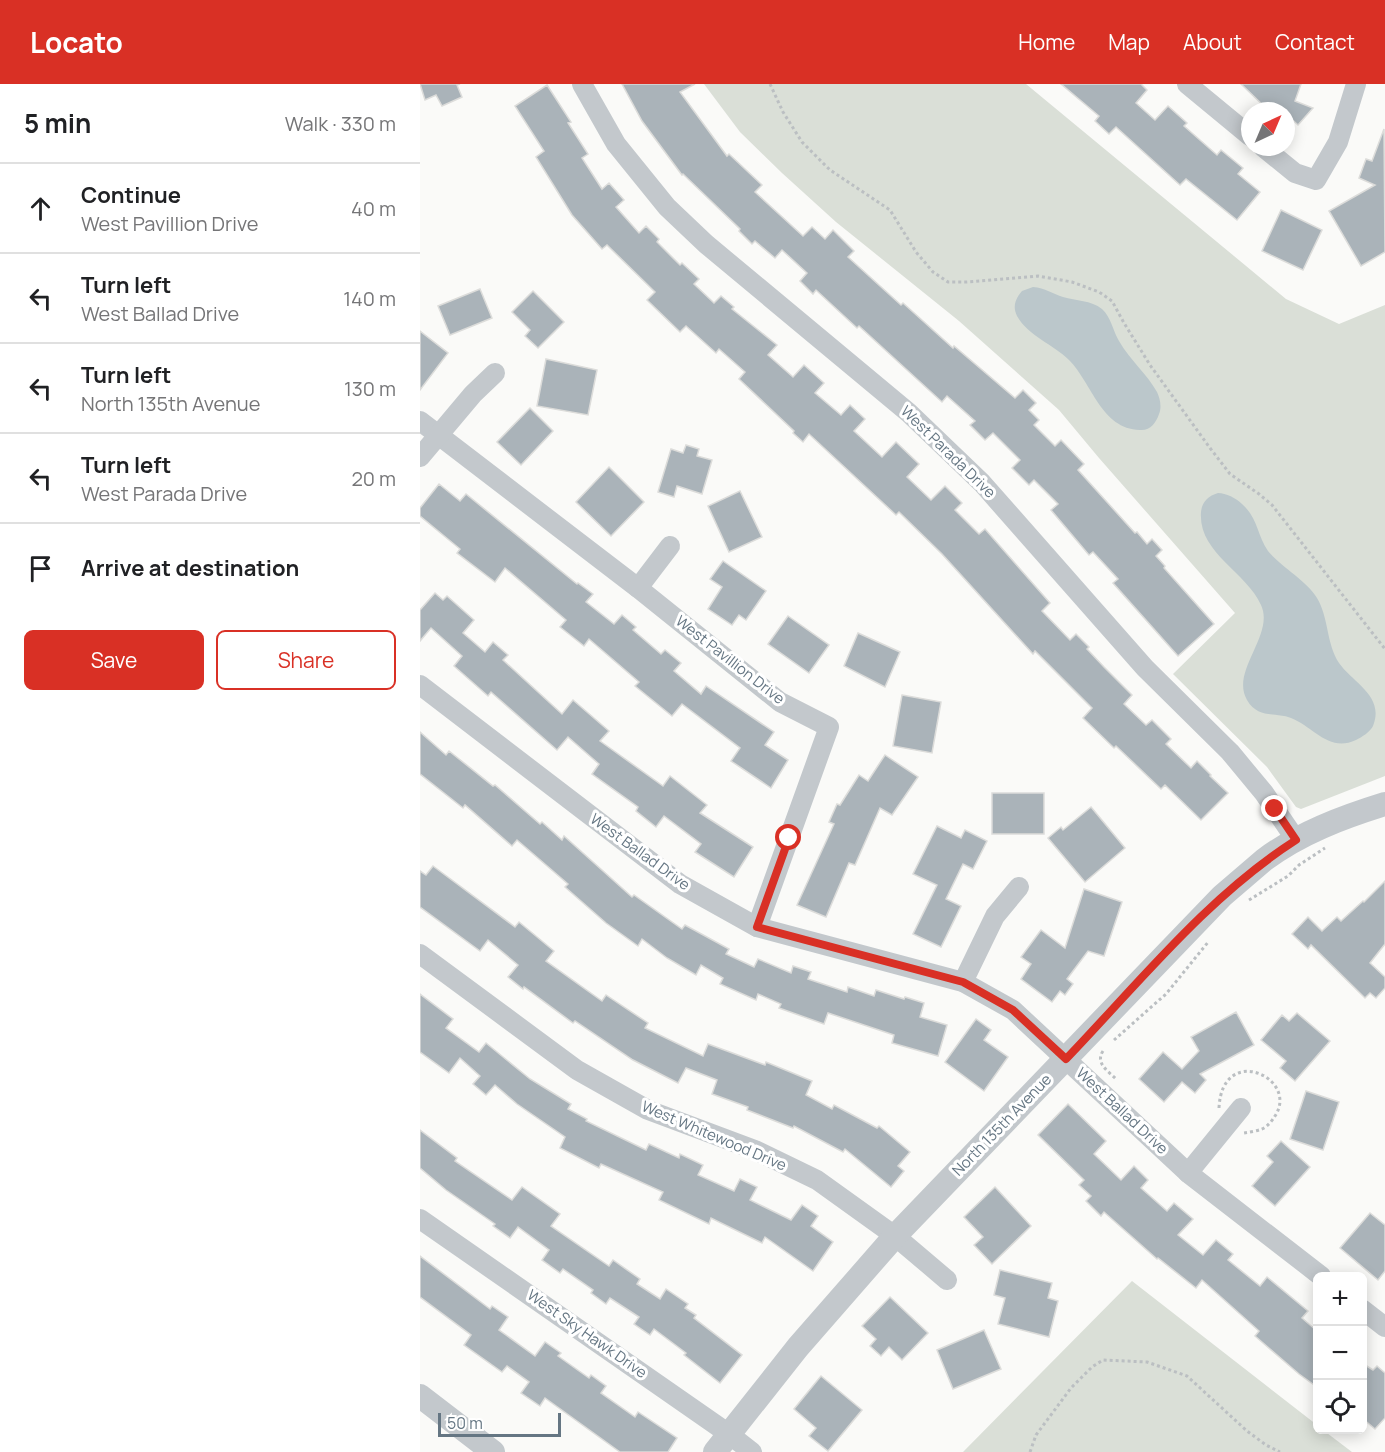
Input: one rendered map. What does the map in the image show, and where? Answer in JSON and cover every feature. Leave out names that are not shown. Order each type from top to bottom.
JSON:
[{"type":"street","name":"West Parada Drive","points":[[582,84],[616,144],[667,207],[706,244],[909,413],[982,483],[1145,668],[1230,752],[1264,793],[1296,840]]},
{"type":"street","points":[[1187,84],[1241,129]]},
{"type":"street","points":[[1274,156],[1294,173],[1316,180],[1338,142],[1356,84]]},
{"type":"street","points":[[420,457],[473,394],[495,373]]},
{"type":"street","name":"West Pavillion Drive","points":[[420,421],[638,588],[780,702],[829,727],[757,927]]},
{"type":"street","points":[[638,588],[670,546]]},
{"type":"street","name":"West Ballad Drive","points":[[420,685],[680,884],[757,927],[963,982],[1013,1010],[1188,1173],[1316,1272]]},
{"type":"street","name":"North 135th Avenue","points":[[722,1443],[798,1347],[895,1236],[1222,896],[1266,859],[1296,840],[1341,818],[1385,804]]},
{"type":"street","points":[[963,982],[995,916],[1020,887]]},
{"type":"street","name":"West Whitewood Drive","points":[[420,954],[578,1070],[648,1110],[755,1150],[817,1180],[895,1236],[947,1280]]},
{"type":"street","points":[[1188,1173],[1241,1107]]},
{"type":"street","name":"West Sky Hawk Drive","points":[[420,1219],[722,1443],[752,1452]]},
{"type":"street","points":[[1367,1313],[1385,1327]]},
{"type":"street","points":[[420,1396],[493,1452]]},
{"type":"path","points":[[770,84],[783,112],[802,142],[830,170],[890,210],[916,252],[933,272],[948,282],[1038,276],[1072,282],[1099,292],[1112,301],[1150,365],[1230,474],[1272,505],[1385,649]]},
{"type":"path","points":[[1247,902],[1288,876],[1327,845]]},
{"type":"path","points":[[1117,1081],[1101,1062],[1102,1052],[1166,994],[1213,936]]},
{"type":"path","points":[[1216,1115],[1222,1087],[1233,1076],[1243,1071],[1258,1071],[1271,1081],[1278,1091],[1280,1101],[1279,1110],[1274,1119],[1261,1129],[1236,1137]]},
{"type":"path","points":[[1030,1452],[1036,1435],[1071,1388],[1092,1367],[1103,1360],[1147,1362],[1187,1376],[1247,1431],[1280,1452]]},
{"type":"shaded area","points":[[704,84],[1026,84],[1286,299],[1339,324],[1385,305],[1385,776],[1301,809],[1296,807],[1267,767],[1173,674],[1235,613],[1059,410],[959,321],[836,222],[782,173],[740,132]]},
{"type":"shaded area","points":[[1033,287],[1093,304],[1105,312],[1123,348],[1158,394],[1160,411],[1152,426],[1140,430],[1127,428],[1116,422],[1098,403],[1069,360],[1022,323],[1017,316],[1015,302],[1022,291]]},
{"type":"shaded area","points":[[1218,493],[1234,498],[1247,509],[1268,551],[1307,585],[1317,598],[1339,663],[1366,691],[1375,706],[1376,716],[1373,726],[1356,740],[1346,743],[1330,741],[1291,718],[1256,710],[1247,700],[1243,689],[1244,677],[1258,641],[1264,617],[1261,605],[1254,593],[1215,550],[1202,526],[1201,512],[1204,502]]},
{"type":"shaded area","points":[[1132,1281],[1313,1422],[1313,1434],[1328,1434],[1352,1452],[963,1452]]},
{"type":"building","points":[[420,84],[460,84],[457,85],[462,97],[442,106],[436,95],[425,100]]},
{"type":"building","points":[[622,84],[695,84],[680,92],[727,156],[729,154],[762,185],[755,192],[803,236],[812,227],[825,239],[833,230],[854,251],[848,257],[901,305],[903,303],[953,348],[954,346],[1015,398],[1023,390],[1036,403],[1029,410],[1039,420],[1034,425],[1055,446],[1061,440],[1084,464],[1078,470],[1135,533],[1137,532],[1147,544],[1152,539],[1162,550],[1156,556],[1165,566],[1164,568],[1214,624],[1178,656],[1113,583],[1118,579],[1093,552],[1089,555],[1051,510],[1058,504],[1034,480],[1029,485],[1012,468],[1020,460],[993,433],[985,440],[970,425],[975,421],[947,396],[942,402],[816,290],[813,294],[800,281],[807,273],[782,250],[775,258],[755,241],[752,244],[739,231],[740,229],[682,175],[642,121]]},
{"type":"building","points":[[1061,84],[1141,84],[1147,90],[1136,103],[1155,120],[1168,106],[1187,123],[1184,126],[1217,155],[1221,150],[1243,168],[1238,174],[1260,192],[1237,220],[1186,179],[1180,185],[1116,127],[1109,134],[1095,121],[1099,116]]},
{"type":"building","points":[[1241,84],[1301,84],[1295,101],[1313,108],[1298,125],[1295,122],[1295,102],[1260,102]]},
{"type":"building","points":[[547,85],[588,154],[582,158],[602,189],[609,183],[624,200],[616,207],[639,233],[646,226],[659,239],[657,242],[680,265],[682,263],[699,279],[694,284],[714,303],[721,296],[734,307],[732,309],[777,345],[768,355],[793,377],[804,365],[824,383],[815,393],[841,415],[850,405],[865,419],[854,431],[882,457],[896,442],[919,464],[907,477],[931,500],[945,486],[962,503],[955,510],[979,534],[985,529],[1050,603],[1042,611],[1070,640],[1076,634],[1089,647],[1087,649],[1132,695],[1124,704],[1146,725],[1152,720],[1171,739],[1166,744],[1191,768],[1197,761],[1228,793],[1201,820],[1165,785],[1161,789],[1083,718],[1092,708],[1035,651],[1033,654],[942,554],[899,512],[896,515],[809,434],[803,442],[793,433],[794,431],[739,379],[745,372],[719,349],[716,353],[686,326],[680,332],[647,300],[655,292],[607,245],[602,249],[572,215],[536,157],[544,151],[515,106]]},
{"type":"building","points":[[1384,129],[1385,252],[1361,266],[1329,211],[1375,185],[1359,178],[1366,159],[1372,161]]},
{"type":"building","points":[[1281,210],[1322,230],[1303,270],[1262,251]]},
{"type":"building","points":[[480,289],[492,318],[450,335],[438,306]]},
{"type":"building","points":[[533,291],[564,322],[538,348],[525,336],[530,330],[512,312]]},
{"type":"building","points":[[420,331],[448,353],[420,390]]},
{"type":"building","points":[[546,359],[597,370],[588,415],[537,406]]},
{"type":"building","points":[[530,408],[553,431],[521,465],[497,442]]},
{"type":"building","points":[[686,445],[699,449],[697,456],[712,460],[702,494],[677,486],[674,497],[658,492],[671,449],[683,453]]},
{"type":"building","points":[[609,467],[644,502],[611,536],[576,502]]},
{"type":"building","points":[[439,484],[460,501],[466,494],[577,584],[593,594],[586,602],[614,624],[622,615],[636,627],[633,630],[661,654],[665,650],[681,663],[674,671],[701,694],[706,686],[774,732],[765,745],[788,760],[771,788],[731,761],[740,748],[682,704],[672,716],[635,686],[639,682],[589,639],[584,646],[560,627],[566,620],[505,568],[495,582],[457,553],[460,549],[420,516],[420,508]]},
{"type":"building","points":[[740,491],[762,537],[729,552],[708,506]]},
{"type":"building","points":[[723,561],[766,591],[746,620],[739,615],[732,625],[708,609],[722,587],[710,579]]},
{"type":"building","points":[[435,593],[443,600],[447,596],[474,620],[463,633],[485,652],[493,642],[508,655],[503,660],[562,714],[573,700],[609,731],[600,741],[663,786],[670,776],[707,805],[700,813],[753,847],[734,877],[695,852],[701,844],[664,816],[656,827],[636,811],[638,807],[592,774],[599,764],[568,737],[557,750],[491,692],[488,696],[454,666],[462,656],[431,628],[420,641],[420,610]]},
{"type":"building","points":[[788,616],[829,645],[809,673],[768,644]]},
{"type":"building","points":[[858,633],[900,652],[885,687],[844,666]]},
{"type":"building","points":[[902,695],[941,702],[932,753],[893,746]]},
{"type":"building","points":[[420,732],[446,755],[449,751],[493,786],[495,785],[562,840],[564,836],[632,897],[634,895],[682,929],[685,925],[729,949],[726,954],[754,967],[758,959],[791,973],[793,966],[811,972],[808,979],[847,992],[848,987],[874,996],[876,990],[924,1003],[920,1017],[947,1025],[938,1056],[892,1043],[894,1035],[828,1013],[824,1024],[779,1008],[781,1004],[758,994],[756,1000],[720,984],[723,978],[701,965],[696,975],[667,958],[642,939],[638,946],[606,923],[565,887],[568,884],[517,840],[512,846],[465,805],[463,808],[420,774]]},
{"type":"building","points":[[885,755],[918,777],[892,815],[880,808],[855,865],[849,863],[826,917],[797,905],[834,824],[829,822],[837,804],[840,805],[859,775],[868,781]]},
{"type":"building","points":[[992,793],[1044,793],[1044,834],[992,834]]},
{"type":"building","points":[[1091,807],[1125,848],[1085,882],[1048,838],[1061,827],[1063,830]]},
{"type":"building","points":[[937,826],[961,838],[965,830],[987,841],[973,869],[963,864],[946,899],[961,906],[941,947],[913,934],[937,885],[913,874]]},
{"type":"building","points":[[433,866],[515,927],[519,922],[554,951],[546,961],[602,1001],[606,995],[648,1023],[645,1028],[703,1056],[708,1044],[765,1065],[766,1062],[812,1081],[806,1095],[832,1109],[834,1105],[877,1128],[879,1126],[910,1152],[898,1166],[904,1171],[891,1187],[845,1149],[843,1152],[794,1126],[793,1128],[747,1110],[748,1107],[712,1094],[717,1080],[686,1068],[678,1083],[633,1060],[575,1021],[573,1023],[508,977],[518,965],[488,940],[480,951],[420,907],[420,871],[426,875]]},
{"type":"building","points":[[1385,881],[1385,944],[1370,963],[1385,977],[1385,988],[1376,998],[1370,993],[1365,998],[1311,945],[1308,949],[1292,934],[1308,917],[1322,931],[1337,917],[1341,921]]},
{"type":"building","points":[[1084,889],[1122,902],[1104,956],[1088,951],[1067,979],[1073,984],[1065,995],[1060,991],[1052,1002],[1021,979],[1031,964],[1021,957],[1041,930],[1065,948]]},
{"type":"building","points":[[420,994],[453,1019],[446,1028],[479,1052],[486,1043],[530,1079],[571,1104],[568,1109],[587,1119],[586,1121],[646,1150],[649,1144],[679,1158],[680,1154],[703,1165],[698,1175],[734,1191],[740,1179],[757,1187],[750,1200],[791,1220],[802,1205],[818,1216],[811,1226],[833,1242],[813,1271],[765,1237],[762,1243],[711,1218],[709,1224],[659,1200],[663,1192],[601,1164],[599,1168],[560,1148],[565,1137],[517,1104],[495,1085],[486,1095],[473,1084],[480,1076],[460,1058],[449,1073],[420,1052]]},
{"type":"building","points":[[1236,1012],[1254,1045],[1200,1074],[1206,1080],[1195,1093],[1182,1082],[1164,1102],[1139,1079],[1163,1052],[1182,1069],[1199,1051],[1191,1037]]},
{"type":"building","points":[[1297,1013],[1330,1041],[1295,1081],[1280,1068],[1286,1061],[1261,1040],[1282,1015],[1289,1021]]},
{"type":"building","points":[[976,1019],[991,1030],[984,1040],[1008,1057],[984,1091],[945,1062]]},
{"type":"building","points":[[1306,1091],[1339,1102],[1323,1150],[1290,1139]]},
{"type":"building","points":[[1068,1104],[1106,1141],[1094,1154],[1121,1180],[1134,1166],[1148,1180],[1141,1188],[1167,1211],[1174,1203],[1193,1219],[1178,1235],[1203,1255],[1216,1240],[1233,1254],[1228,1260],[1260,1286],[1267,1277],[1308,1311],[1302,1318],[1313,1328],[1313,1384],[1255,1336],[1259,1331],[1202,1280],[1196,1288],[1157,1259],[1104,1212],[1101,1216],[1086,1201],[1091,1196],[1079,1185],[1084,1180],[1038,1135]]},
{"type":"building","points":[[420,1130],[457,1158],[455,1161],[512,1200],[522,1187],[560,1214],[551,1226],[609,1266],[613,1260],[640,1279],[637,1284],[660,1299],[666,1289],[688,1304],[685,1308],[696,1315],[694,1318],[742,1355],[720,1383],[654,1329],[650,1335],[634,1324],[639,1317],[610,1298],[606,1304],[591,1293],[593,1290],[563,1269],[560,1273],[542,1260],[549,1250],[518,1227],[510,1238],[493,1226],[495,1224],[446,1190],[420,1168]]},
{"type":"building","points":[[1281,1141],[1310,1167],[1275,1206],[1252,1186],[1273,1162],[1267,1156]]},
{"type":"building","points":[[995,1187],[1031,1226],[992,1264],[974,1245],[983,1237],[964,1217]]},
{"type":"building","points":[[1370,1213],[1385,1225],[1385,1271],[1378,1280],[1340,1248]]},
{"type":"building","points":[[420,1256],[490,1309],[492,1306],[508,1317],[499,1330],[535,1356],[545,1342],[561,1353],[558,1356],[589,1378],[591,1375],[606,1386],[601,1393],[635,1417],[638,1412],[677,1438],[668,1452],[620,1452],[545,1398],[540,1406],[521,1393],[529,1382],[507,1366],[502,1372],[464,1345],[471,1335],[420,1297]]},
{"type":"building","points":[[1000,1270],[1052,1283],[1048,1298],[1058,1301],[1049,1337],[998,1324],[1005,1298],[994,1295]]},
{"type":"building","points":[[890,1297],[928,1333],[902,1360],[889,1347],[881,1356],[870,1346],[876,1339],[862,1326]]},
{"type":"building","points":[[984,1330],[1001,1369],[953,1389],[937,1350]]},
{"type":"building","points":[[1367,1366],[1373,1370],[1377,1366],[1385,1373],[1385,1418],[1375,1429],[1367,1422]]},
{"type":"building","points":[[821,1376],[862,1410],[828,1451],[809,1436],[816,1428],[794,1409]]},
{"type":"route","points":[[789,838],[757,927],[963,982],[1013,1010],[1066,1059],[1222,896],[1266,859],[1296,840],[1275,809]]}]
